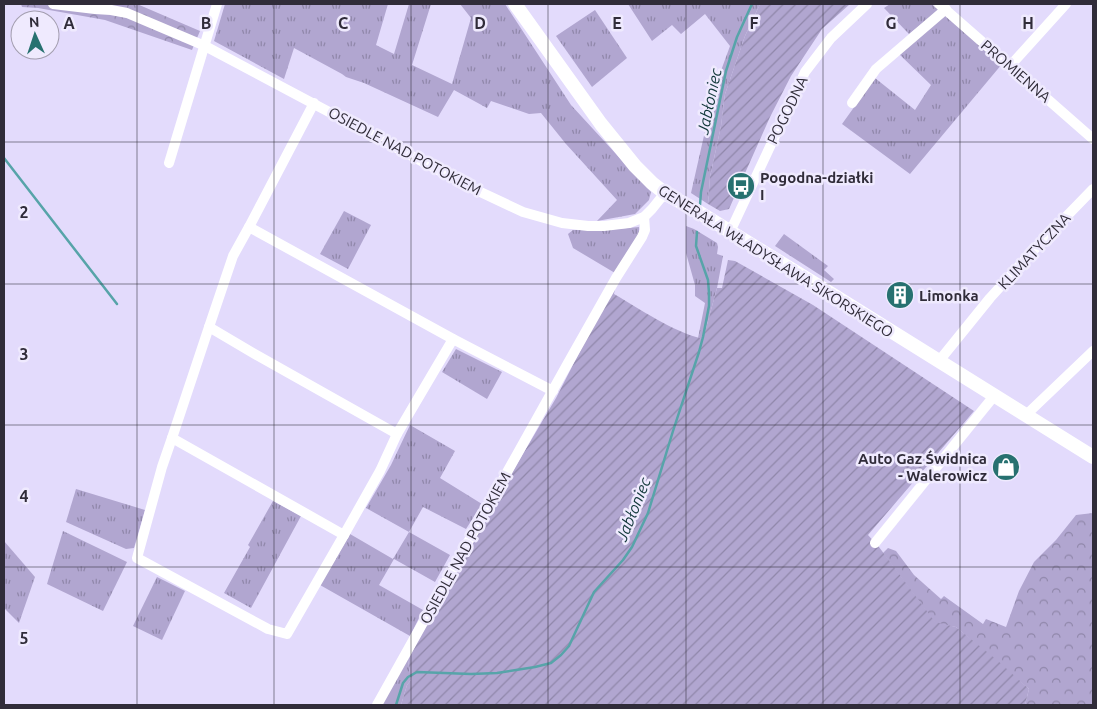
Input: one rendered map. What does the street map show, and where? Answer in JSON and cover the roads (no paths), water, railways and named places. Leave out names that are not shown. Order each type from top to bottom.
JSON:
[{"type":"street","name":"OSIEDLE NAD POTOKIEM","points":[[53,4],[127,13],[205,46],[474,189],[523,212],[562,223],[588,226],[629,223],[644,217],[645,230],[642,237],[616,278],[377,705]]},
{"type":"street","points":[[169,164],[217,4]]},
{"type":"street","name":"GENERAŁA WŁADYSŁAWA SIKORSKIEGO","points":[[515,4],[601,124],[635,166],[666,194],[994,396],[1028,413],[1093,457]]},
{"type":"street","name":"POGODNA","points":[[730,232],[805,72],[831,38],[867,4]]},
{"type":"street","points":[[1010,66],[1066,4]]},
{"type":"street","points":[[852,103],[876,69],[942,7]]},
{"type":"street","name":"PROMIENNA","points":[[942,7],[1093,139]]},
{"type":"street","name":"OSIEDLE NAD POTOKIEM","points":[[314,103],[233,256],[162,467],[138,558],[268,629],[287,634],[380,471],[397,434],[453,339]]},
{"type":"street","name":"KLIMATYCZNA","points":[[939,361],[990,298],[1093,189]]},
{"type":"street","points":[[644,217],[666,194]]},
{"type":"street","points":[[249,227],[453,339],[553,391]]},
{"type":"street","points":[[208,326],[252,353],[397,434]]},
{"type":"street","points":[[1028,413],[1093,351]]},
{"type":"street","points":[[875,543],[994,396]]},
{"type":"street","points":[[172,438],[344,535]]},
{"type":"waterway","name":"Jabłoniec","points":[[700,205],[726,71],[737,37],[752,4]]},
{"type":"waterway","points":[[4,158],[117,304]]},
{"type":"waterway","name":"Jabłoniec","points":[[396,705],[403,683],[408,677],[417,672],[497,673],[535,667],[551,663],[569,646],[594,592],[623,560],[632,547],[648,513],[699,352],[709,306],[709,293],[708,280],[696,246],[697,232]]},
{"type":"place","name":"Pogodna-działki I","points":[[741,186]]},
{"type":"place","name":"Limonka","points":[[900,295]]},
{"type":"place","name":"Auto Gaz Świdnica - Walerowicz","points":[[1006,467]]}]
